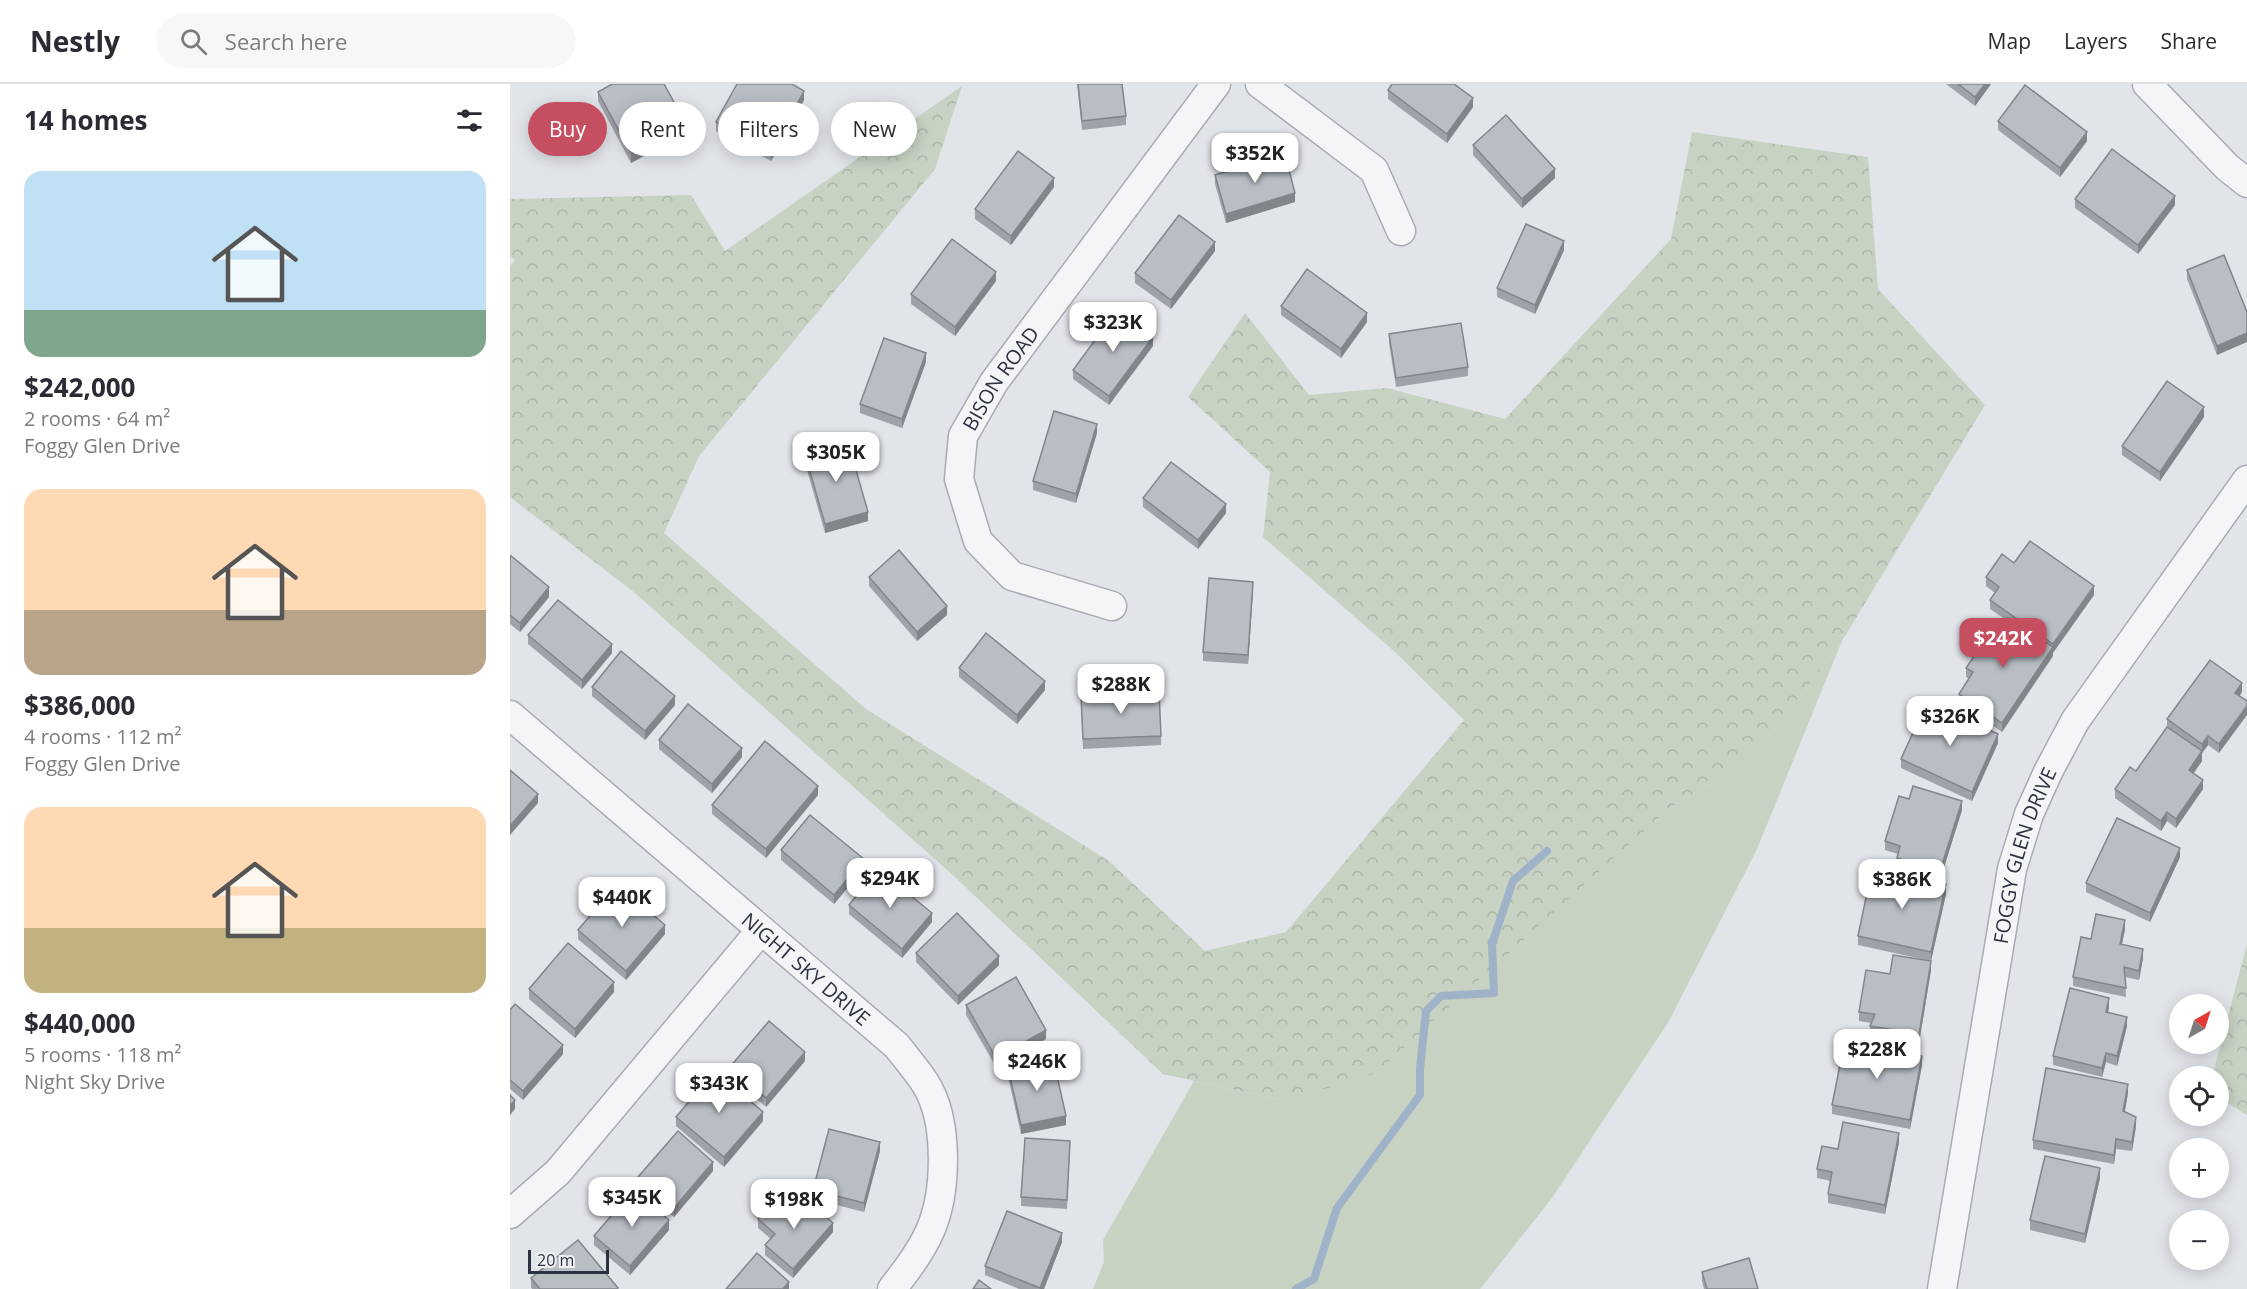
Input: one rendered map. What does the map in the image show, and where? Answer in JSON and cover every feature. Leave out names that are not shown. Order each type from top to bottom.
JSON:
[{"type":"street","name":"BISON ROAD","points":[[1112,606],[1012,576],[978,541],[959,479],[963,436],[994,382],[1216,84]]},
{"type":"street","points":[[1260,84],[1374,170],[1401,231]]},
{"type":"street","points":[[2147,84],[2227,167],[2247,183]]},
{"type":"street","name":"FOGGY GLEN DRIVE","points":[[1942,1289],[2012,869],[2029,814],[2075,721],[2247,480]]},
{"type":"street","name":"NIGHT SKY DRIVE","points":[[510,715],[897,1046],[927,1084],[942,1125],[943,1162],[937,1207],[931,1230],[916,1259],[892,1289]]},
{"type":"street","points":[[510,1214],[558,1172],[761,930]]},
{"type":"green space","points":[[962,86],[935,169],[699,456],[664,533],[866,709],[1109,861],[1205,951],[1286,932],[1464,720],[1395,652],[1263,537],[1270,472],[1188,397],[1245,313],[1309,395],[1387,388],[1505,419],[1671,239],[1692,132],[1868,157],[1878,289],[1985,405],[1842,641],[1751,760],[1668,809],[1376,1073],[1286,1101],[1163,1074],[955,877],[635,593],[510,497],[510,266],[515,260],[510,256],[510,199],[691,195],[725,251],[861,156],[917,156],[917,117]]},
{"type":"green space","points":[[1842,641],[1757,849],[1669,1021],[1552,1198],[1480,1289],[1093,1289],[1104,1262],[1103,1240],[1194,1081],[1286,1101],[1668,809],[1751,760]]},
{"type":"green space","points":[[2247,944],[2247,1115],[2229,1104],[2229,1066],[2215,1066],[2218,1054],[2229,1054],[2229,1012]]},
{"type":"building","points":[[612,84],[664,84],[674,102],[619,102],[619,131],[607,109],[607,102],[603,102],[598,92]]},
{"type":"building","points":[[737,84],[792,84],[804,91],[798,102],[727,102]]},
{"type":"building","points":[[1078,84],[1122,84],[1126,116],[1082,121]]},
{"type":"building","points":[[1392,84],[1454,84],[1473,98],[1447,134],[1388,90]]},
{"type":"building","points":[[1958,84],[1985,84],[1975,97]]},
{"type":"building","points":[[2025,85],[2087,132],[2060,168],[1998,121]]},
{"type":"building","points":[[1506,115],[1555,169],[1522,199],[1473,145]]},
{"type":"building","points":[[2112,149],[2175,196],[2138,245],[2075,199]]},
{"type":"building","points":[[1018,151],[1054,178],[1011,236],[975,209]]},
{"type":"building","points":[[1285,154],[1295,193],[1226,214],[1215,175]]},
{"type":"building","points":[[1179,215],[1215,242],[1171,300],[1135,273]]},
{"type":"building","points":[[1526,224],[1564,241],[1535,305],[1497,288]]},
{"type":"building","points":[[952,239],[996,272],[955,327],[911,294]]},
{"type":"building","points":[[2224,255],[2247,312],[2247,333],[2217,346],[2187,270]]},
{"type":"building","points":[[1307,269],[1367,313],[1341,349],[1281,306]]},
{"type":"building","points":[[1117,310],[1153,337],[1109,396],[1073,370]]},
{"type":"building","points":[[1461,323],[1468,367],[1396,378],[1389,334]]},
{"type":"building","points":[[884,338],[926,353],[902,419],[860,404]]},
{"type":"building","points":[[2167,381],[2204,407],[2160,472],[2122,446]]},
{"type":"building","points":[[1054,411],[1097,424],[1076,494],[1033,481]]},
{"type":"building","points":[[848,442],[868,512],[825,524],[805,454]]},
{"type":"building","points":[[1171,462],[1226,504],[1198,540],[1143,498]]},
{"type":"building","points":[[2030,541],[2094,586],[2053,644],[1990,600],[1999,587],[1986,577],[2002,554],[2014,563]]},
{"type":"building","points":[[899,550],[947,606],[917,632],[869,577]]},
{"type":"building","points":[[510,555],[549,587],[520,623],[510,615]]},
{"type":"building","points":[[1209,578],[1253,582],[1248,655],[1203,652]]},
{"type":"building","points":[[558,600],[612,644],[582,680],[528,635]]},
{"type":"building","points":[[2014,621],[2053,647],[2002,723],[1959,694],[1973,672],[1966,668],[1979,649],[1971,647],[1985,626],[2003,637]]},
{"type":"building","points":[[986,633],[1045,681],[1017,715],[959,668]]},
{"type":"building","points":[[621,651],[675,696],[645,731],[592,687]]},
{"type":"building","points":[[2210,660],[2242,683],[2235,693],[2247,701],[2247,706],[2219,744],[2208,736],[2202,744],[2167,719]]},
{"type":"building","points":[[1159,691],[1161,736],[1083,739],[1081,695]]},
{"type":"building","points":[[1927,702],[1998,734],[1972,792],[1901,759]]},
{"type":"building","points":[[688,704],[742,748],[712,784],[659,740]]},
{"type":"building","points":[[2167,727],[2202,751],[2189,770],[2203,780],[2176,819],[2167,812],[2161,821],[2115,789],[2130,767],[2136,771]]},
{"type":"building","points":[[765,741],[818,786],[766,849],[712,805]]},
{"type":"building","points":[[510,770],[538,794],[510,826]]},
{"type":"building","points":[[1913,786],[1962,801],[1940,871],[1897,858],[1900,846],[1885,841],[1899,796],[1909,799]]},
{"type":"building","points":[[810,815],[864,859],[834,895],[781,850]]},
{"type":"building","points":[[2117,818],[2180,848],[2150,913],[2086,883]]},
{"type":"building","points":[[878,869],[932,913],[902,949],[849,905]]},
{"type":"building","points":[[1872,869],[1946,884],[1931,952],[1858,936]]},
{"type":"building","points":[[617,884],[665,925],[626,971],[578,930]]},
{"type":"building","points":[[957,913],[999,956],[958,996],[916,953]]},
{"type":"building","points":[[2096,914],[2125,920],[2120,944],[2143,949],[2139,971],[2124,967],[2126,988],[2073,977],[2081,937],[2091,939]]},
{"type":"building","points":[[568,943],[614,982],[575,1029],[529,989]]},
{"type":"building","points":[[1893,955],[1931,961],[1919,1034],[1870,1026],[1875,1014],[1859,1012],[1866,970],[1890,974]]},
{"type":"building","points":[[1016,977],[1046,1030],[996,1058],[966,1005]]},
{"type":"building","points":[[2070,988],[2109,998],[2106,1012],[2127,1017],[2117,1056],[2106,1053],[2102,1068],[2053,1056]]},
{"type":"building","points":[[515,1004],[563,1045],[523,1091],[510,1080],[510,1010]]},
{"type":"building","points":[[769,1021],[805,1052],[766,1098],[730,1067]]},
{"type":"building","points":[[1845,1040],[1922,1056],[1910,1120],[1832,1105]]},
{"type":"building","points":[[1053,1058],[1066,1116],[1021,1125],[1008,1068]]},
{"type":"building","points":[[2046,1068],[2128,1084],[2123,1111],[2136,1117],[2132,1142],[2116,1139],[2114,1155],[2033,1140]]},
{"type":"building","points":[[715,1071],[763,1112],[724,1157],[676,1117]]},
{"type":"building","points":[[510,1095],[515,1100],[510,1106]]},
{"type":"building","points":[[1843,1122],[1899,1133],[1885,1205],[1828,1194],[1832,1172],[1817,1169],[1822,1146],[1838,1149]]},
{"type":"building","points":[[829,1129],[880,1142],[864,1203],[813,1190]]},
{"type":"building","points":[[678,1131],[713,1162],[674,1208],[638,1177]]},
{"type":"building","points":[[1025,1138],[1070,1141],[1067,1200],[1021,1197]]},
{"type":"building","points":[[2045,1156],[2100,1168],[2085,1234],[2030,1220]]},
{"type":"building","points":[[633,1190],[669,1220],[630,1266],[594,1236]]},
{"type":"building","points":[[802,1196],[833,1223],[793,1269],[765,1245],[775,1234],[758,1219],[775,1199],[789,1211]]},
{"type":"building","points":[[1007,1211],[1062,1233],[1040,1288],[985,1266]]},
{"type":"building","points":[[578,1240],[617,1289],[540,1289],[531,1278]]},
{"type":"building","points":[[757,1253],[789,1282],[783,1289],[726,1289]]},
{"type":"building","points":[[1749,1258],[1758,1289],[1707,1289],[1702,1272]]},
{"type":"building","points":[[979,1280],[991,1289],[973,1289]]},
{"type":"waterway","points":[[1296,1289],[1314,1279],[1337,1208],[1420,1095],[1420,1069],[1426,1011],[1441,996],[1494,993],[1492,944],[1513,881],[1547,851]]}]
